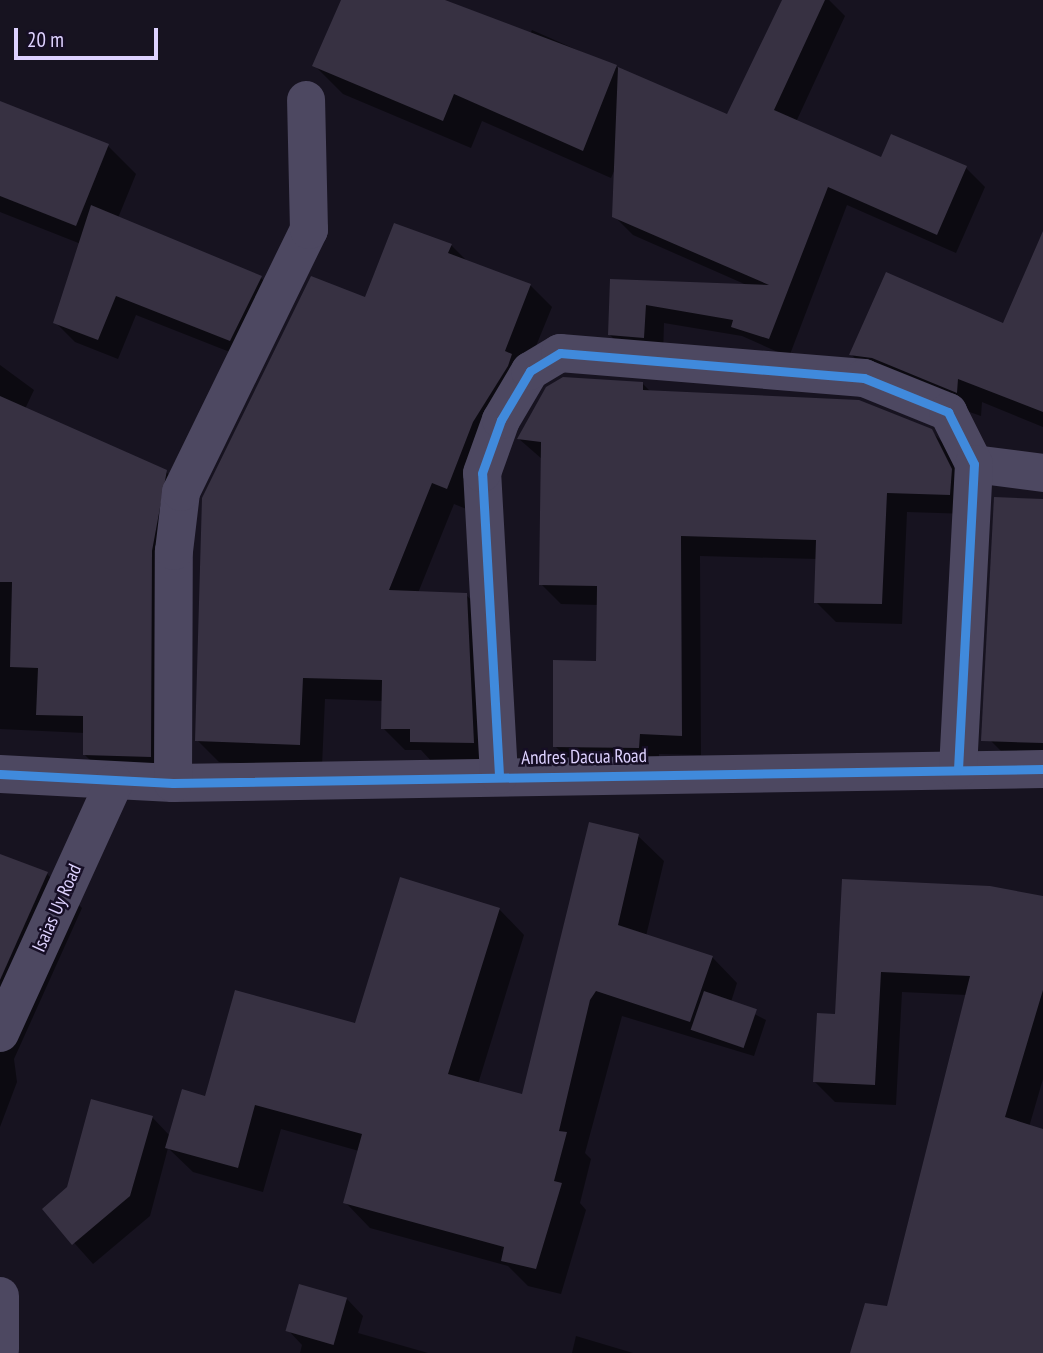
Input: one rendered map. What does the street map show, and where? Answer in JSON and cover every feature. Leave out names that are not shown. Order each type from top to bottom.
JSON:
[{"type":"street","points":[[173,783],[174,551],[181,492],[309,230],[306,100]]},
{"type":"street","points":[[499,775],[482,473],[501,420],[530,371],[560,353],[864,378],[948,412],[974,464],[958,770]]},
{"type":"street","points":[[974,464],[1043,473]]},
{"type":"street","name":"Andres Dacua Road","points":[[0,774],[114,783],[173,783],[499,775],[1043,769]]},
{"type":"street","name":"Isaias Uy Road","points":[[0,1033],[114,783]]},
{"type":"street","points":[[0,1296],[0,1349]]},
{"type":"building","points":[[341,0],[445,0],[617,65],[583,151],[454,94],[443,121],[312,66]]},
{"type":"building","points":[[782,0],[825,0],[774,110],[881,157],[891,134],[967,166],[937,235],[828,187],[769,339],[731,327],[733,320],[646,305],[644,338],[608,335],[610,279],[769,285],[612,217],[618,67],[727,114]]},
{"type":"building","points":[[0,101],[109,144],[76,226],[0,196]]},
{"type":"building","points":[[91,205],[262,276],[230,341],[116,296],[98,340],[53,323]]},
{"type":"building","points":[[394,223],[452,244],[448,253],[531,284],[505,351],[512,354],[508,366],[473,422],[447,489],[432,483],[389,590],[467,593],[474,743],[410,742],[410,729],[381,729],[382,680],[303,678],[300,745],[195,741],[202,498],[311,276],[365,297]]},
{"type":"building","points":[[1043,231],[1043,412],[958,379],[957,393],[872,358],[849,355],[886,272],[1003,323]]},
{"type":"building","points":[[563,377],[643,382],[643,390],[859,400],[932,429],[952,469],[950,495],[887,493],[882,604],[814,603],[816,540],[681,536],[682,736],[640,734],[639,748],[553,747],[553,660],[596,661],[597,586],[539,585],[541,442],[517,439],[546,387]]},
{"type":"building","points":[[0,396],[167,470],[152,551],[151,757],[83,755],[83,716],[36,715],[38,668],[10,667],[12,582],[0,582]]},
{"type":"building","points":[[994,497],[1043,499],[1043,743],[981,741]]},
{"type":"building","points":[[589,822],[639,834],[618,925],[713,956],[690,1022],[596,991],[590,1000],[559,1131],[567,1132],[554,1181],[562,1183],[536,1269],[501,1261],[504,1247],[343,1203],[362,1134],[255,1105],[238,1168],[165,1148],[182,1089],[205,1096],[235,990],[355,1023],[400,877],[500,908],[448,1074],[522,1094]]},
{"type":"building","points":[[0,854],[48,872],[0,980]]},
{"type":"building","points":[[842,879],[990,886],[1043,896],[1043,990],[1005,1117],[1043,1129],[1043,1353],[850,1353],[865,1303],[887,1306],[970,976],[881,972],[875,1085],[813,1082],[817,1013],[835,1014]]},
{"type":"building","points":[[704,991],[757,1009],[744,1048],[691,1030]]},
{"type":"building","points":[[91,1099],[153,1116],[130,1196],[72,1245],[42,1209],[67,1187]]},
{"type":"building","points":[[299,1284],[347,1298],[334,1345],[285,1331]]},
{"type":"cycle path","points":[[499,775],[482,473],[501,420],[530,371],[560,353],[864,378],[948,412],[974,464],[958,770]]},
{"type":"cycle path","points":[[0,774],[173,783],[1043,769]]}]
